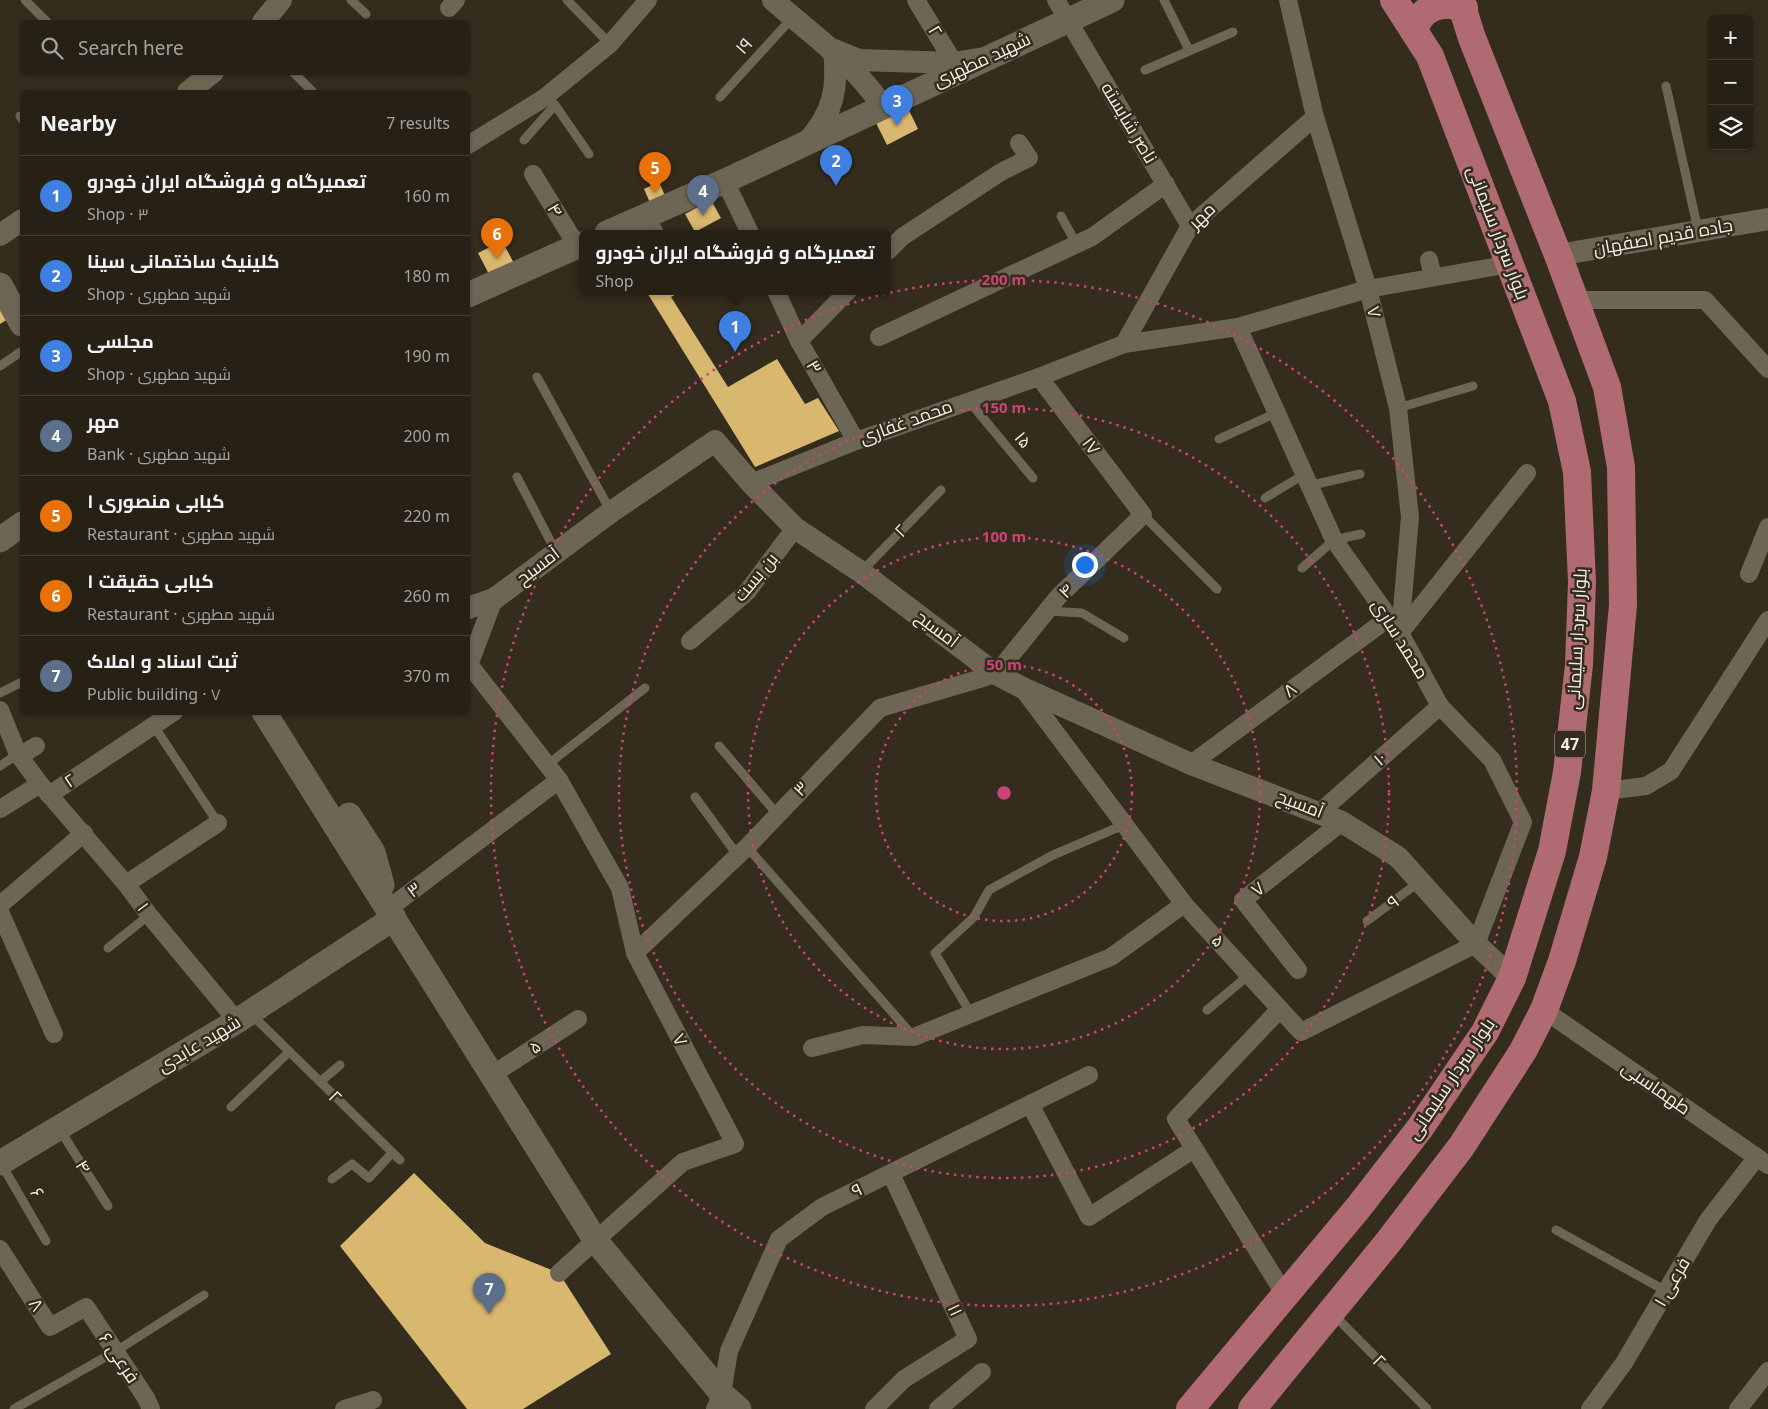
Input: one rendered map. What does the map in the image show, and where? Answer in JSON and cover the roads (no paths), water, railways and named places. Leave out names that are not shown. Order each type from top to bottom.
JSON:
[{"type":"highway","name":"بلوار سردار سلیمانی","points":[[1190,1409],[1358,1208],[1420,1128],[1485,1032],[1512,978],[1552,851],[1567,772],[1579,664],[1582,582],[1577,472],[1562,401],[1430,56],[1394,0]]},
{"type":"highway","points":[[1414,31],[1419,16],[1432,6],[1448,3],[1462,4]]},
{"type":"highway","name":"47","points":[[1252,1409],[1461,1147],[1523,1051],[1544,1010],[1593,857],[1606,791],[1623,605],[1621,467],[1607,387],[1558,255],[1472,38],[1462,4]]},
{"type":"main road","name":"شهید مطهری","points":[[622,230],[650,225],[696,201],[726,181],[808,141],[886,110],[988,58],[1062,10],[1112,0]]},
{"type":"main road","points":[[470,294],[579,245]]},
{"type":"main road","points":[[0,285],[20,320]]},
{"type":"main road","points":[[0,540],[20,525]]},
{"type":"main road","points":[[266,715],[596,1241],[725,1404]]},
{"type":"main road","points":[[285,715],[373,852],[388,908]]},
{"type":"main road","name":"شهید عابدی","points":[[0,1163],[244,1017],[388,908]]},
{"type":"street","points":[[265,20],[280,0]]},
{"type":"street","points":[[470,144],[550,101],[610,44],[648,0]]},
{"type":"street","points":[[773,0],[834,50],[868,84],[886,110]]},
{"type":"street","name":"۲","points":[[916,0],[954,63]]},
{"type":"street","name":"۷","points":[[1288,0],[1315,117],[1368,289],[1398,408],[1410,517],[1400,633]]},
{"type":"street","name":"ناصر شایسته","points":[[1062,10],[1190,226]]},
{"type":"street","points":[[834,50],[859,60],[954,63],[988,58]]},
{"type":"street","points":[[808,141],[822,125],[831,105],[836,79],[834,50]]},
{"type":"street","points":[[190,90],[209,75]]},
{"type":"street","name":"مهر","points":[[1124,344],[1190,226],[1315,117]]},
{"type":"street","points":[[891,248],[902,237],[1001,172],[1029,158],[1019,142]]},
{"type":"street","name":"۴","points":[[533,174],[579,243]]},
{"type":"street","points":[[726,181],[749,230]]},
{"type":"street","points":[[879,337],[1077,245],[1092,237],[1166,184]]},
{"type":"street","name":"جاده قدیم اصفهان","points":[[1558,255],[1768,219]]},
{"type":"street","points":[[0,235],[20,221]]},
{"type":"street","name":"محمد غفاری","points":[[751,484],[856,440],[1124,344],[1238,327],[1431,269],[1510,264]]},
{"type":"street","name":"۳","points":[[778,295],[799,341],[856,440]]},
{"type":"street","points":[[799,341],[844,295]]},
{"type":"street","points":[[1574,300],[1705,300],[1768,369]]},
{"type":"street","name":"محمد ساری","points":[[1238,327],[1334,540],[1390,617],[1440,706],[1492,760],[1523,822],[1476,944]]},
{"type":"street","name":"۱۷","points":[[1039,376],[1143,515]]},
{"type":"street","name":"آمسیح","points":[[470,607],[494,600],[611,512],[714,440],[751,484],[795,528],[861,572],[996,674],[1191,764],[1342,822],[1398,857],[1476,944],[1512,978]]},
{"type":"street","points":[[1400,633],[1527,473]]},
{"type":"street","name":"۴","points":[[996,674],[1058,598],[1143,515]]},
{"type":"street","points":[[1749,574],[1768,527]]},
{"type":"street","name":"بن بست","points":[[690,641],[747,592],[795,528]]},
{"type":"street","points":[[470,659],[494,600]]},
{"type":"street","name":"۸","points":[[1191,764],[1390,617]]},
{"type":"street","points":[[1606,791],[1646,786],[1671,771],[1768,620]]},
{"type":"street","name":"۷","points":[[470,667],[559,780],[620,888],[635,953],[735,1144],[683,1162],[596,1241]]},
{"type":"street","name":"۳","points":[[635,953],[742,851],[880,708],[996,674]]},
{"type":"street","name":"۵","points":[[1023,688],[1184,904],[1301,1032],[1476,944]]},
{"type":"street","name":"۱۰","points":[[1320,812],[1440,706]]},
{"type":"street","name":"۲","points":[[0,710],[19,755],[44,789],[154,726],[170,715]]},
{"type":"street","points":[[19,755],[36,746]]},
{"type":"street","name":"۳","points":[[388,908],[559,780]]},
{"type":"street","points":[[0,809],[44,789]]},
{"type":"street","name":"۱","points":[[44,789],[84,833],[149,915],[244,1017]]},
{"type":"street","name":"۷","points":[[1298,970],[1243,900],[1342,822]]},
{"type":"street","points":[[126,884],[218,823]]},
{"type":"street","points":[[0,905],[84,833]]},
{"type":"street","points":[[812,1048],[863,1035],[914,1037],[1111,956],[1184,904]]},
{"type":"street","points":[[0,912],[54,1034]]},
{"type":"street","points":[[1280,1010],[1176,1120],[1285,1296]]},
{"type":"street","name":"طهماسبی","points":[[1544,1010],[1762,1161]]},
{"type":"street","name":"۵","points":[[492,1074],[578,1019]]},
{"type":"street","name":"۹","points":[[725,1404],[729,1351],[779,1239],[822,1207],[1090,1075]]},
{"type":"street","points":[[1030,1104],[1089,1217],[1194,1149]]},
{"type":"street","name":"فرعی ۱","points":[[1590,1409],[1624,1363],[1708,1220],[1762,1161]]},
{"type":"street","name":"۱۱","points":[[874,1409],[904,1379],[968,1339],[891,1174]]},
{"type":"street","points":[[559,1273],[596,1241]]},
{"type":"street","name":"۸","points":[[0,1249],[50,1327],[86,1307]]},
{"type":"street","name":"فرعی ۶","points":[[86,1307],[116,1351],[151,1409]]},
{"type":"street","points":[[1738,1409],[1768,1371]]},
{"type":"street","points":[[938,1409],[982,1372]]},
{"type":"street","points":[[344,1409],[373,1400]]},
{"type":"lane","points":[[25,0],[45,20]]},
{"type":"lane","points":[[351,0],[366,14]]},
{"type":"lane","points":[[567,0],[610,44]]},
{"type":"lane","points":[[1164,0],[1189,50]]},
{"type":"lane","name":"۱۹","points":[[720,97],[793,17]]},
{"type":"lane","points":[[1144,70],[1233,32]]},
{"type":"lane","points":[[297,75],[311,90]]},
{"type":"lane","points":[[1666,86],[1698,231]]},
{"type":"lane","points":[[524,140],[550,101],[589,154]]},
{"type":"lane","points":[[1061,216],[1077,245]]},
{"type":"lane","points":[[0,366],[20,353]]},
{"type":"lane","points":[[537,376],[611,512]]},
{"type":"lane","points":[[1398,408],[1473,386]]},
{"type":"lane","name":"۱۵","points":[[968,400],[1033,478]]},
{"type":"lane","points":[[1219,439],[1276,414]]},
{"type":"lane","points":[[1265,498],[1306,480],[1360,474]]},
{"type":"lane","points":[[517,477],[556,553]]},
{"type":"lane","name":"۲","points":[[861,572],[941,490]]},
{"type":"lane","points":[[1143,515],[1217,589]]},
{"type":"lane","points":[[1302,568],[1334,540],[1361,534]]},
{"type":"lane","points":[[1048,611],[1082,613],[1124,638]]},
{"type":"lane","points":[[0,693],[20,683]]},
{"type":"lane","points":[[548,765],[645,688]]},
{"type":"lane","points":[[154,726],[218,823]]},
{"type":"lane","points":[[719,746],[777,814]]},
{"type":"lane","points":[[0,766],[19,755]]},
{"type":"lane","points":[[694,797],[914,1037]]},
{"type":"lane","points":[[971,1014],[936,953],[974,917],[989,890],[1053,855],[1126,824]]},
{"type":"lane","name":"۹","points":[[1367,921],[1419,882]]},
{"type":"lane","points":[[108,948],[149,915]]},
{"type":"lane","points":[[1207,1010],[1249,975]]},
{"type":"lane","name":"۲","points":[[244,1017],[289,1052],[400,1160]]},
{"type":"lane","points":[[231,1107],[289,1052]]},
{"type":"lane","points":[[320,1082],[340,1065]]},
{"type":"lane","name":"۴","points":[[59,1128],[108,1206]]},
{"type":"lane","points":[[332,1180],[352,1164],[369,1178],[392,1153]]},
{"type":"lane","name":"۶","points":[[0,1163],[46,1241]]},
{"type":"lane","points":[[1556,1230],[1666,1291]]},
{"type":"lane","points":[[14,1409],[116,1351],[204,1296]]},
{"type":"lane","name":"۲","points":[[1331,1312],[1427,1409]]},
{"type":"place","name":"مجلسی","points":[[897,126]]},
{"type":"place","name":"کلینیک ساختمانی سینا","points":[[836,186]]},
{"type":"place","name":"کبابی منصوری ۱","points":[[655,193]]},
{"type":"place","name":"مهر","points":[[703,216]]},
{"type":"place","name":"کبابی حقیقت ۱","points":[[497,259]]},
{"type":"place","name":"تعمیرگاه و فروشگاه ایران خودرو","points":[[735,352]]},
{"type":"place","name":"ثبت اسناد و املاک","points":[[489,1314]]}]
